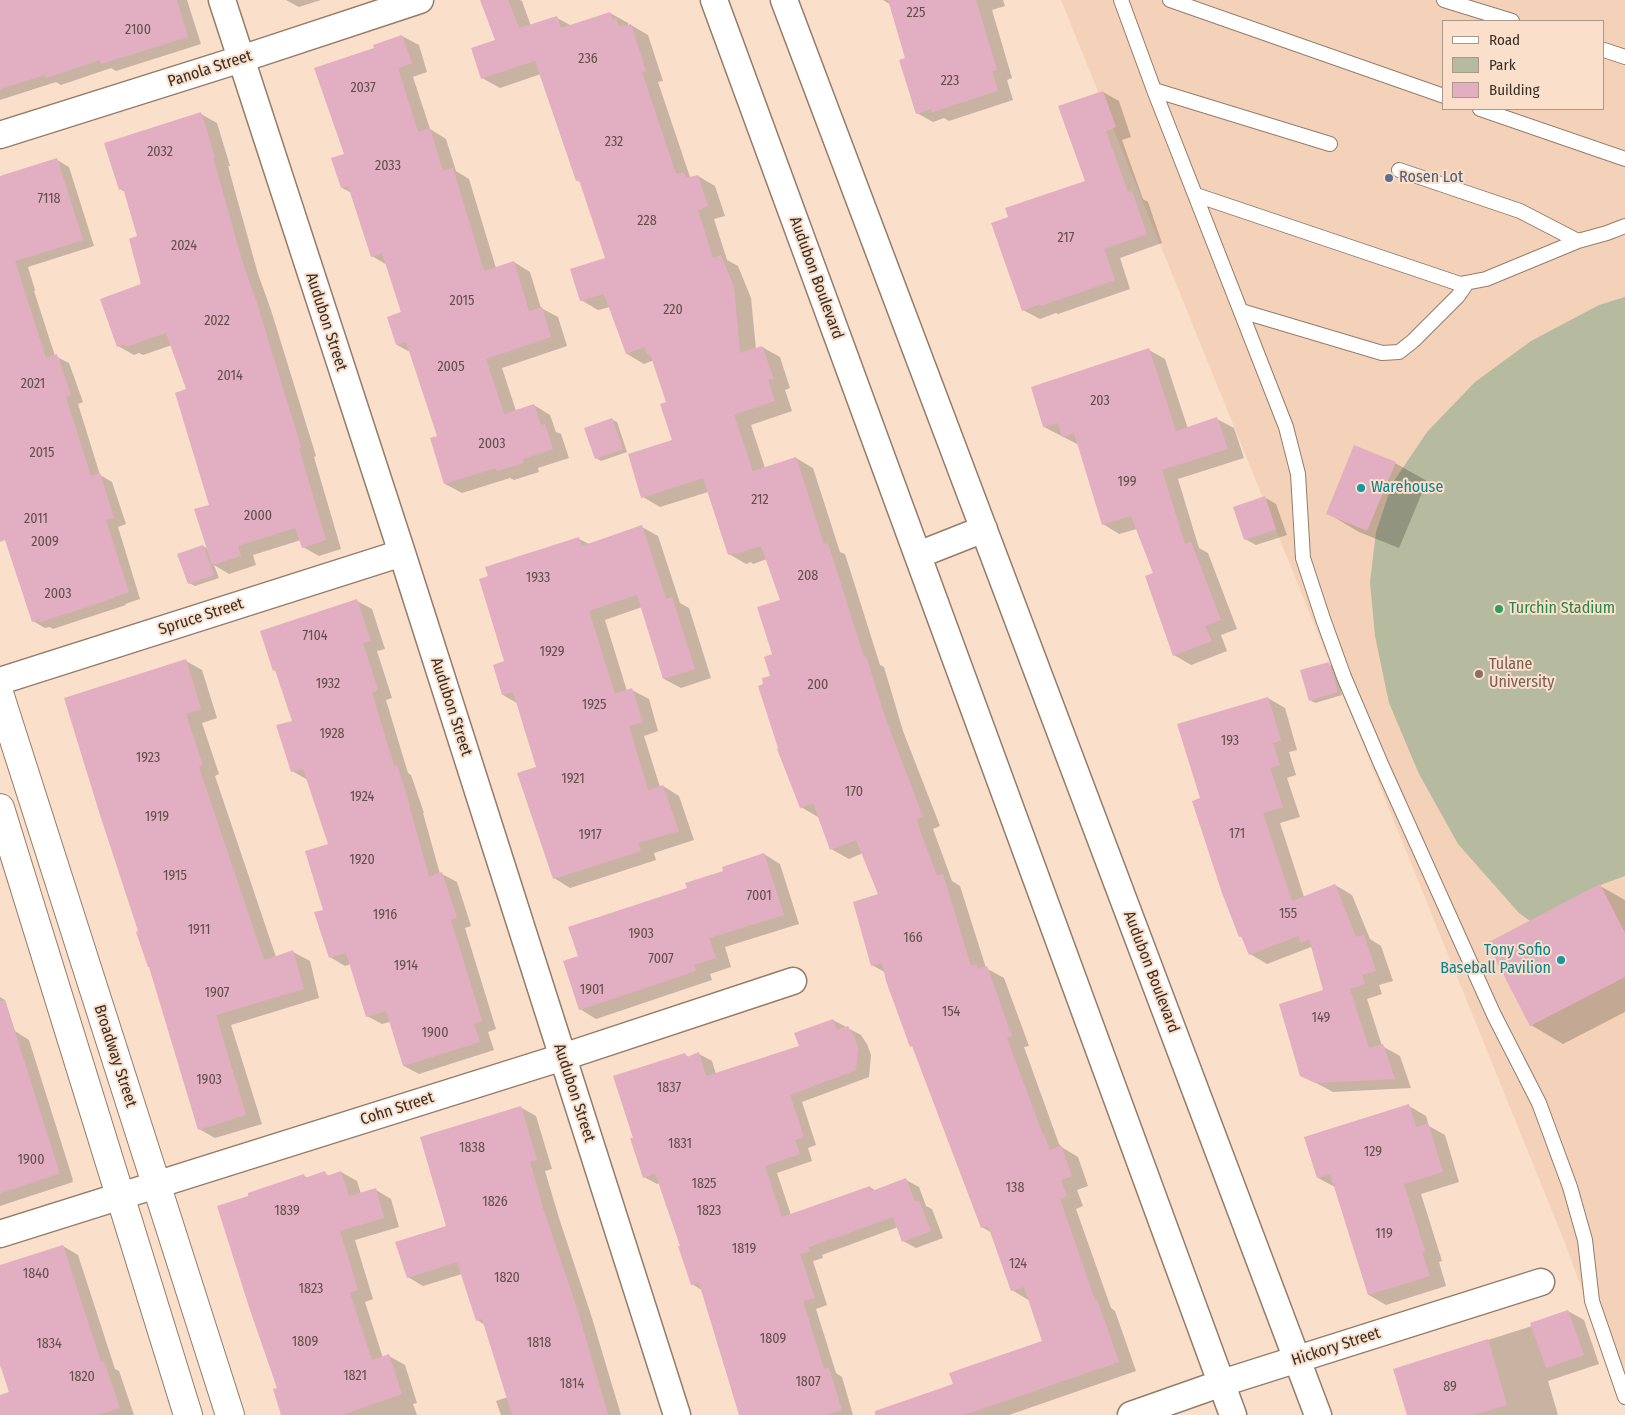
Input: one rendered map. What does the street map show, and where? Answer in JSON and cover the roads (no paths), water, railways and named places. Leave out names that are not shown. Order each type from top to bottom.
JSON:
[{"type":"street","name":"Audubon Street","points":[[222,0],[402,553],[677,1415]]},
{"type":"street","name":"Panola Street","points":[[0,135],[420,0]]},
{"type":"street","name":"Audubon Boulevard","points":[[714,0],[1234,1415]]},
{"type":"street","name":"Audubon Boulevard","points":[[784,0],[1318,1415]]},
{"type":"street","points":[[918,555],[984,529]]},
{"type":"street","name":"Spruce Street","points":[[0,681],[402,553]]},
{"type":"street","name":"Broadway Street","points":[[0,696],[230,1415]]},
{"type":"street","points":[[0,808],[188,1415]]},
{"type":"street","name":"Cohn Street","points":[[0,1234],[794,981]]},
{"type":"street","name":"Hickory Street","points":[[1131,1415],[1222,1383],[1541,1282]]},
{"type":"lane","points":[[1121,0],[1154,90],[1286,427],[1298,474],[1303,558],[1326,628],[1370,738],[1494,1015],[1539,1103],[1570,1187],[1585,1240],[1592,1301],[1625,1397]]},
{"type":"lane","points":[[1170,0],[1442,95]]},
{"type":"lane","points":[[1444,0],[1509,20]]},
{"type":"lane","points":[[1605,50],[1625,57]]},
{"type":"lane","points":[[1154,90],[1330,144]]},
{"type":"lane","points":[[1483,110],[1625,159]]},
{"type":"lane","points":[[1399,170],[1520,211],[1578,241]]},
{"type":"lane","points":[[1196,195],[1460,284],[1486,279],[1578,241],[1625,226]]},
{"type":"lane","points":[[1241,311],[1382,352],[1399,352],[1413,341],[1458,296],[1467,283]]},
{"type":"place","name":"Rosen Lot","points":[[1389,178]]},
{"type":"place","name":"Warehouse","points":[[1361,488]]},
{"type":"place","name":"Turchin Stadium","points":[[1499,609]]},
{"type":"place","name":"Tulane University","points":[[1479,674]]},
{"type":"place","name":"Tony Sofio Baseball Pavilion","points":[[1561,960]]}]
